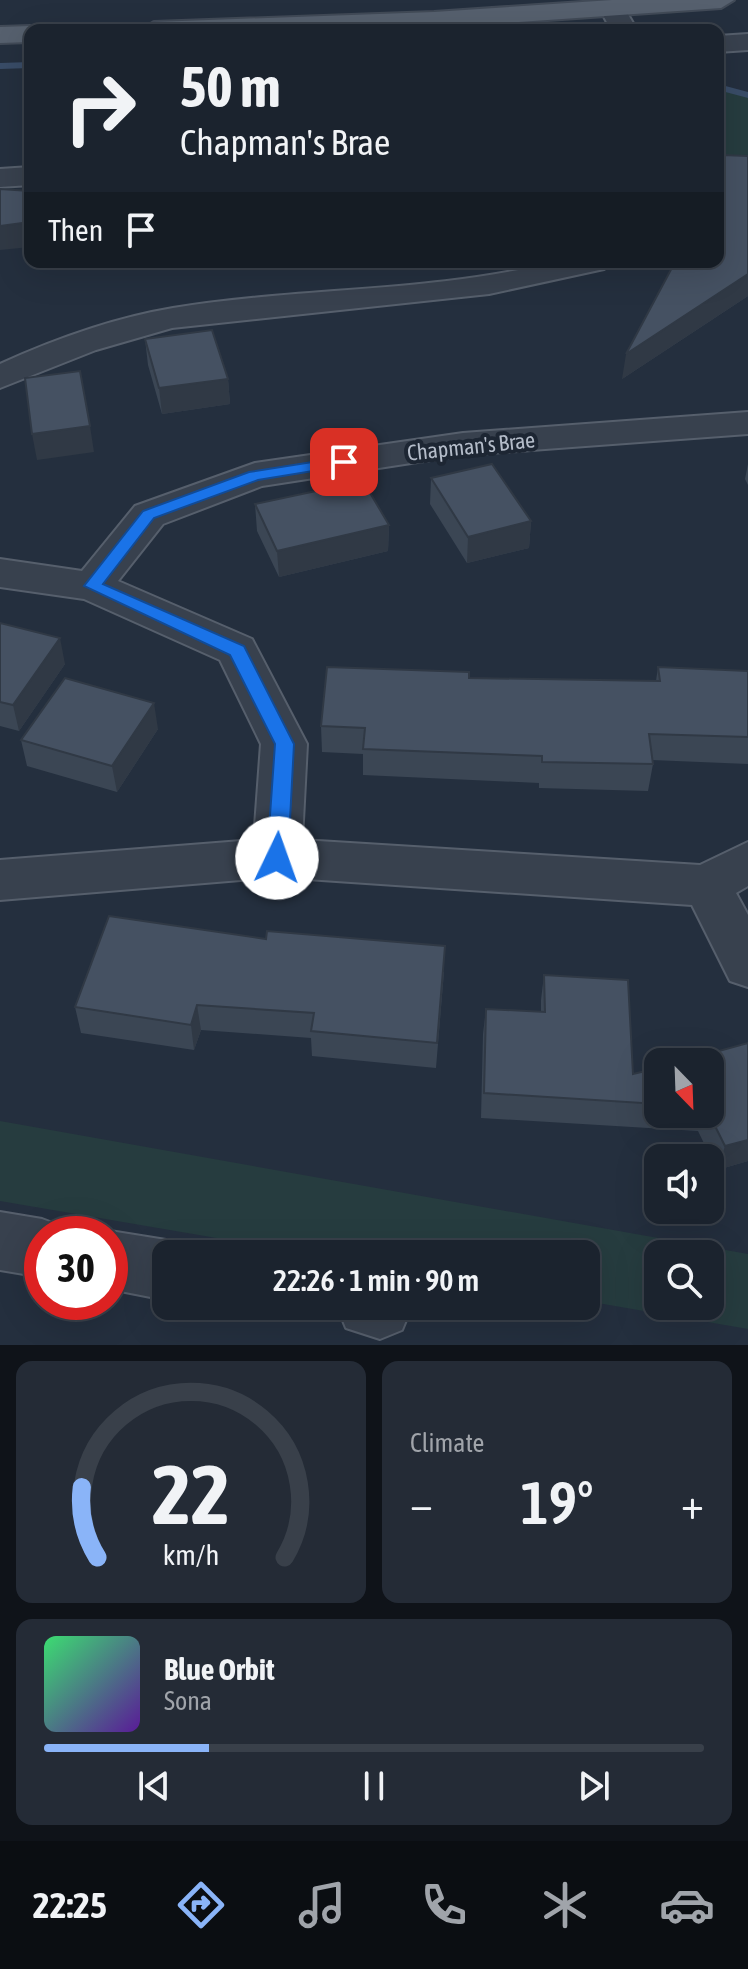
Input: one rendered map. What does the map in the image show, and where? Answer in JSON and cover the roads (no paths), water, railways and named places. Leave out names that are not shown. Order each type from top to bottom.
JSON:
[{"type":"main road","points":[[322,24],[434,20],[619,20],[721,0]]},
{"type":"main road","points":[[0,35],[24,34]]},
{"type":"street","points":[[724,44],[748,42]]},
{"type":"street","points":[[0,178],[24,176]]},
{"type":"street","points":[[0,377],[61,349],[170,319],[532,280],[573,268]]},
{"type":"street","name":"Chapman's Brae","points":[[92,586],[149,515],[255,475],[463,444],[748,423]]},
{"type":"street","points":[[0,573],[92,586],[237,650],[284,744],[277,858]]},
{"type":"street","points":[[0,880],[277,858],[727,874],[748,965]]},
{"type":"street","points":[[0,1241],[24,1245]]},
{"type":"street","points":[[128,1263],[152,1268]]},
{"type":"waterway","points":[[0,66],[24,65]]},
{"type":"waterway","points":[[724,89],[748,95]]}]
